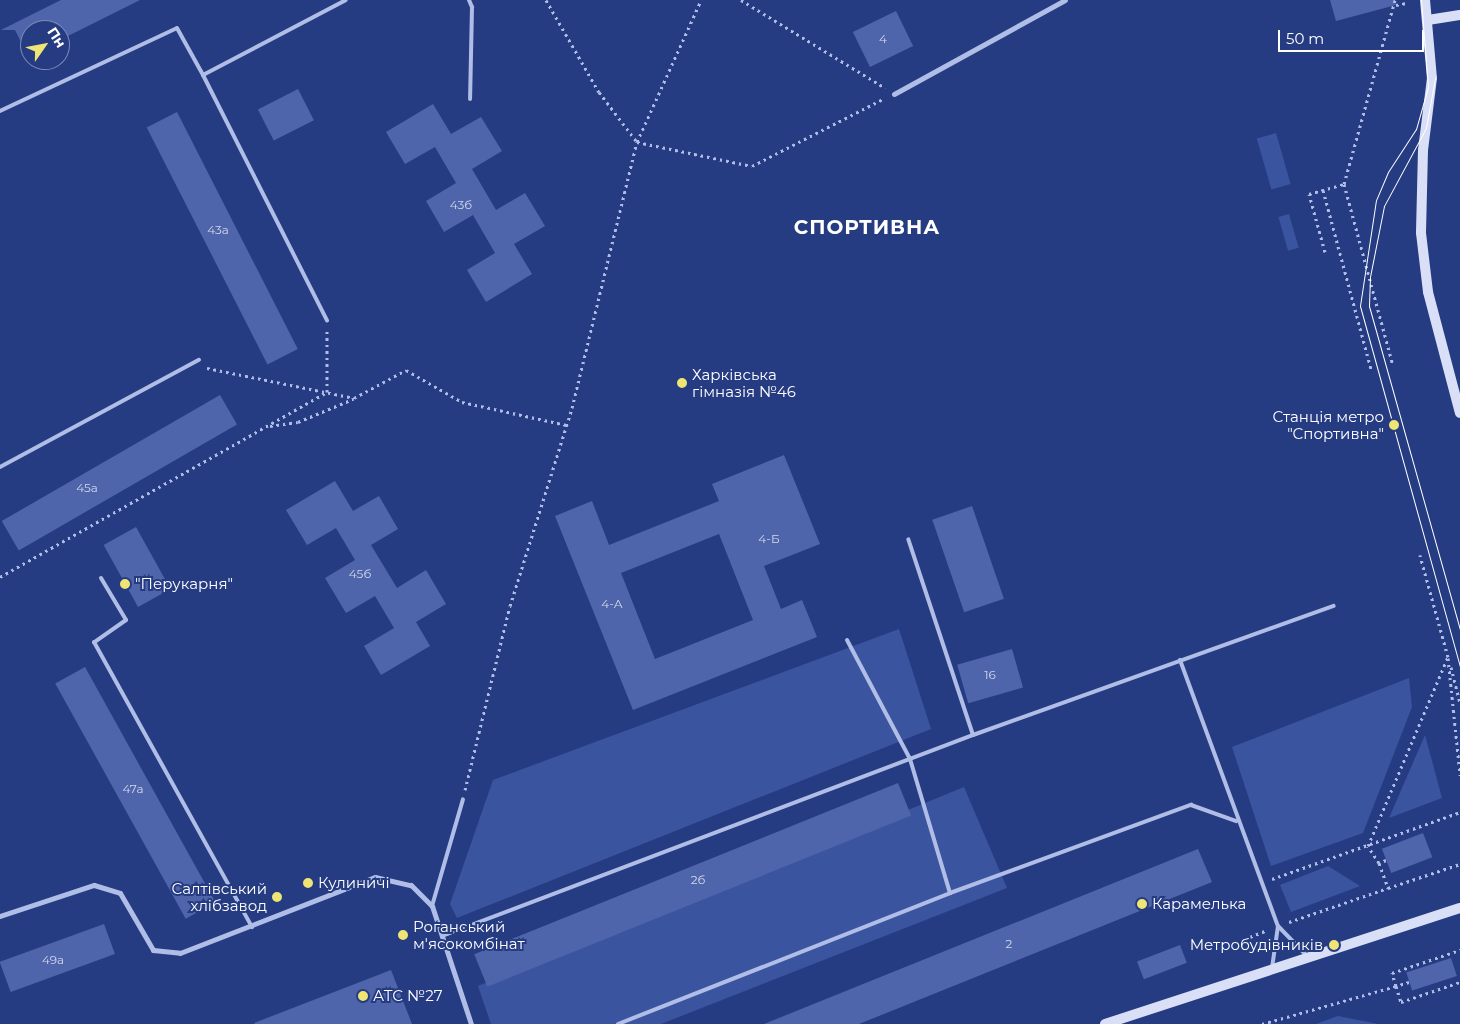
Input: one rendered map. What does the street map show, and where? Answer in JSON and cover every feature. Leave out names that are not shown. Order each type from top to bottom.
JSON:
[{"type":"main road","points":[[1425,0],[1432,78],[1423,157],[1421,233],[1428,292],[1460,413]]},
{"type":"main road","points":[[1428,20],[1460,15]]},
{"type":"main road","points":[[1105,1024],[1460,908]]},
{"type":"street","points":[[894,94],[1065,0]]},
{"type":"street","points":[[0,916],[94,885],[120,893],[153,950],[180,953],[252,927],[375,877],[411,885],[432,906],[471,1024]]},
{"type":"lane","points":[[203,75],[346,0]]},
{"type":"lane","points":[[469,0],[472,7],[470,99]]},
{"type":"lane","points":[[0,111],[177,28],[203,75],[327,320]]},
{"type":"lane","points":[[0,467],[199,360]]},
{"type":"lane","points":[[908,539],[973,735]]},
{"type":"lane","points":[[102,578],[126,620],[94,642],[252,927]]},
{"type":"lane","points":[[442,936],[973,735],[1334,606]]},
{"type":"lane","points":[[847,640],[910,759],[950,893]]},
{"type":"lane","points":[[1180,660],[1236,821],[1278,926],[1308,957]]},
{"type":"lane","points":[[432,906],[463,799]]},
{"type":"lane","points":[[618,1024],[950,893],[1192,804],[1236,821]]},
{"type":"lane","points":[[1272,968],[1278,926]]},
{"type":"path","points":[[546,0],[599,92],[637,142],[752,166],[894,94]]},
{"type":"path","points":[[463,799],[510,606],[557,467],[637,142],[701,0]]},
{"type":"path","points":[[741,0],[894,94]]},
{"type":"path","points":[[1393,365],[1344,184],[1396,5],[1395,0]]},
{"type":"path","points":[[1396,5],[1407,3]]},
{"type":"path","points":[[1325,252],[1309,194],[1344,184]]},
{"type":"path","points":[[1323,190],[1371,369]]},
{"type":"path","points":[[327,320],[327,392]]},
{"type":"path","points":[[202,371],[210,366],[354,398]]},
{"type":"path","points":[[266,426],[298,422],[354,398],[406,370],[462,402],[567,425]]},
{"type":"path","points":[[0,577],[327,392]]},
{"type":"path","points":[[1420,555],[1460,702]]},
{"type":"path","points":[[1448,657],[1460,775]]},
{"type":"path","points":[[1368,846],[1448,657]]},
{"type":"path","points":[[1261,883],[1460,812]]},
{"type":"path","points":[[1368,846],[1379,863],[1388,888]]},
{"type":"path","points":[[1379,863],[1386,860]]},
{"type":"path","points":[[1250,937],[1460,864]]},
{"type":"path","points":[[1460,950],[1392,973],[1401,1002],[1460,982]]},
{"type":"path","points":[[1262,1024],[1409,982]]},
{"type":"shaded area","points":[[1276,133],[1291,184],[1271,189],[1257,139]]},
{"type":"shaded area","points":[[1289,214],[1299,248],[1288,251],[1278,217]]},
{"type":"shaded area","points":[[899,629],[931,729],[457,918],[450,904],[493,780]]},
{"type":"shaded area","points":[[1409,678],[1412,707],[1363,833],[1271,866],[1232,747]]},
{"type":"shaded area","points":[[1425,735],[1442,798],[1389,818]]},
{"type":"shaded area","points":[[964,787],[1007,888],[661,1024],[491,1024],[478,986]]},
{"type":"shaded area","points":[[1328,866],[1360,886],[1291,912],[1280,885]]},
{"type":"shaded area","points":[[1338,1016],[1378,1024],[1316,1024]]},
{"type":"building","points":[[61,0],[140,0],[70,35],[70,20],[21,20]]},
{"type":"building","points":[[1330,0],[1395,0],[1396,5],[1336,21]]},
{"type":"building","points":[[896,11],[913,46],[870,67],[853,32]]},
{"type":"building","points":[[20,20],[20,40],[15,30],[1,30]]},
{"type":"building","points":[[298,89],[314,120],[274,141],[258,109]]},
{"type":"building","points":[[433,104],[451,134],[481,117],[502,151],[472,169],[496,210],[525,193],[545,226],[514,244],[532,274],[486,302],[467,270],[495,253],[473,215],[444,232],[426,201],[456,183],[435,147],[405,164],[386,132]]},
{"type":"building","points":[[177,112],[298,349],[267,364],[147,127]]},
{"type":"building","points":[[220,395],[237,424],[19,550],[2,521]]},
{"type":"building","points":[[784,455],[820,544],[764,566],[781,609],[802,600],[817,637],[633,710],[555,516],[592,501],[609,545],[719,501],[712,484]],"holes":[[[719,534],[753,620],[655,659],[621,573]]]},
{"type":"building","points":[[335,481],[353,511],[379,496],[398,529],[371,545],[397,588],[426,570],[446,604],[416,622],[430,646],[381,675],[364,646],[394,628],[375,596],[346,613],[325,578],[355,560],[336,528],[307,545],[286,510]]},
{"type":"building","points":[[972,506],[1004,599],[964,612],[932,520]]},
{"type":"building","points":[[136,527],[170,589],[138,607],[104,545]]},
{"type":"building","points":[[1012,649],[1023,687],[968,703],[957,665]]},
{"type":"building","points":[[85,667],[215,902],[186,919],[55,683]]},
{"type":"building","points":[[898,783],[911,815],[487,987],[474,954]]},
{"type":"building","points":[[1423,833],[1432,857],[1391,873],[1382,849]]},
{"type":"building","points":[[1198,849],[1212,882],[859,1024],[764,1024]]},
{"type":"building","points":[[104,924],[115,954],[11,992],[0,962]]},
{"type":"building","name":"Метробудівників","points":[[1180,945],[1187,963],[1144,979],[1137,961]]},
{"type":"building","points":[[1451,958],[1457,976],[1412,991],[1406,973]]},
{"type":"building","name":"АТС №27","points":[[391,970],[412,1024],[254,1023]]},
{"type":"tram line","points":[[1421,0],[1428,87],[1416,129],[1388,172],[1376,200],[1360,306],[1460,666]]},
{"type":"tram line","points":[[1435,78],[1426,128],[1384,206],[1370,277],[1369,306],[1460,630]]},
{"type":"place","name":"Харківська гімназія №46","points":[[682,383]]},
{"type":"place","name":"Станція метро \"Спортивна\"","points":[[1394,425]]},
{"type":"place","name":"\"Перукарня\"","points":[[125,584]]},
{"type":"place","name":"Кулиничі","points":[[308,883]]},
{"type":"place","name":"Салтівський хлібзавод","points":[[277,897]]},
{"type":"place","name":"Карамелька","points":[[1142,904]]},
{"type":"place","name":"Роганський м'ясокомбінат","points":[[403,935]]},
{"type":"place","name":"Метробудівників","points":[[1334,945]]},
{"type":"place","name":"АТС №27","points":[[363,996]]},
{"type":"district","name":"СПОРТИВНА","points":[[867,227]]}]
